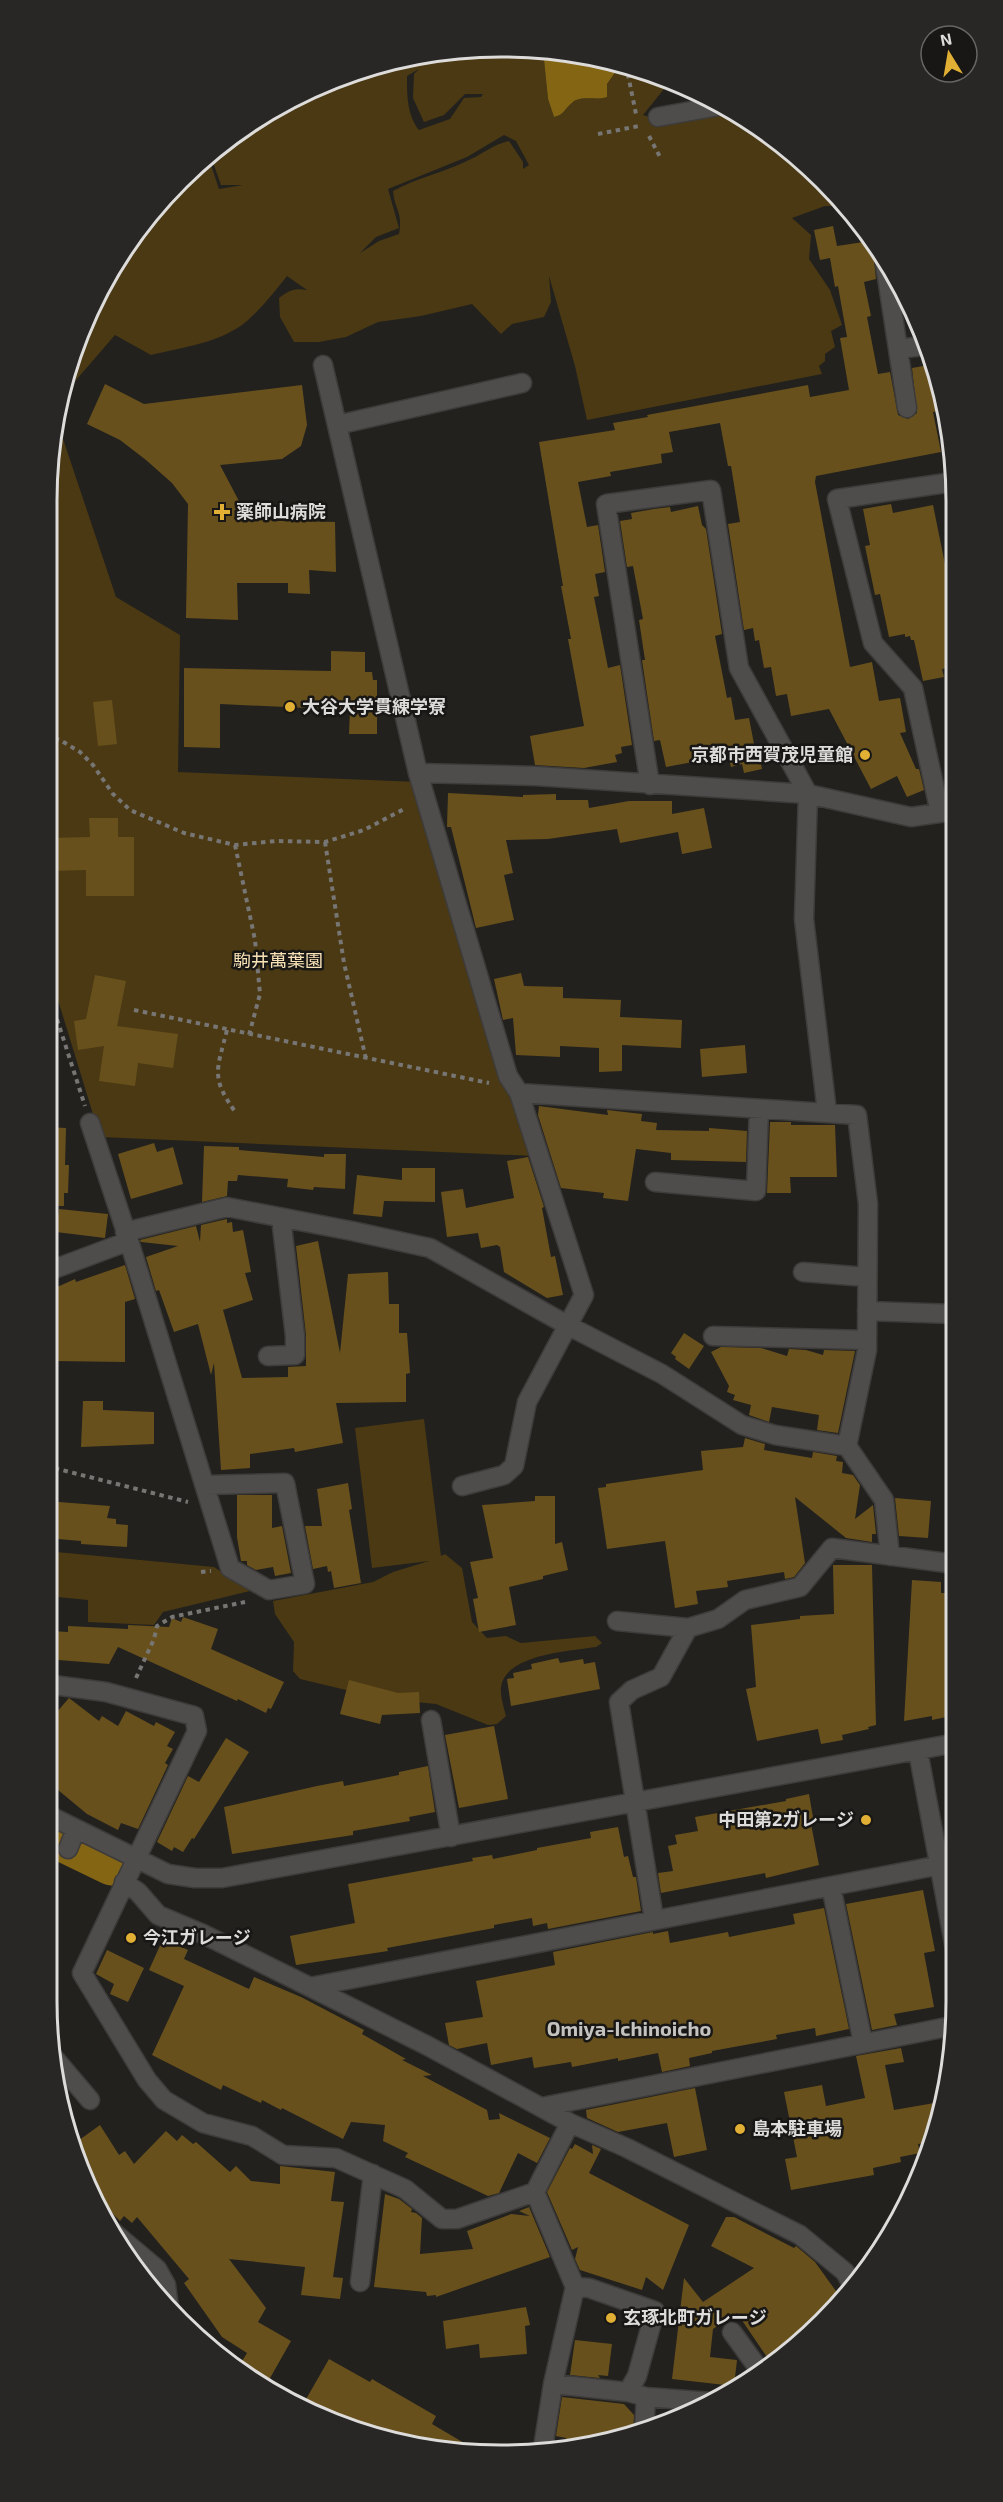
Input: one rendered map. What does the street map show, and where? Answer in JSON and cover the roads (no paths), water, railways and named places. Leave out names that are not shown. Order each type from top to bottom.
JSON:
[{"type":"street","points":[[658,117],[707,108]]},
{"type":"street","points":[[888,282],[907,408]]},
{"type":"street","points":[[898,349],[918,347]]},
{"type":"street","points":[[323,365],[425,798],[508,1076],[518,1091],[584,1295],[526,1401],[514,1466],[504,1475],[462,1486]]},
{"type":"street","points":[[337,425],[522,383]]},
{"type":"street","points":[[945,483],[837,499],[873,643],[913,687],[946,808]]},
{"type":"street","points":[[650,785],[606,504],[711,489],[739,668],[808,794],[804,919],[827,1112]]},
{"type":"street","points":[[418,773],[536,776],[808,794],[910,817],[946,812]]},
{"type":"street","points":[[518,1091],[857,1115],[868,1204],[867,1340],[847,1446],[884,1500],[890,1556]]},
{"type":"street","points":[[656,1182],[756,1191],[759,1109]]},
{"type":"street","points":[[90,1124],[206,1485],[230,1568],[269,1590],[305,1584],[285,1483],[206,1485]]},
{"type":"street","points":[[57,1267],[127,1236],[227,1207],[352,1230],[430,1248],[567,1325],[662,1374],[742,1425],[775,1435],[847,1446]]},
{"type":"street","points":[[268,1356],[295,1355],[295,1336],[281,1218]]},
{"type":"street","points":[[803,1272],[867,1277]]},
{"type":"street","points":[[867,1311],[946,1314]]},
{"type":"street","points":[[713,1336],[867,1340]]},
{"type":"street","points":[[616,1621],[688,1628],[718,1619],[745,1600],[800,1587],[832,1548],[946,1563]]},
{"type":"street","points":[[654,1919],[619,1702],[632,1690],[661,1677],[688,1628]]},
{"type":"street","points":[[57,1685],[106,1692],[194,1716],[198,1731],[82,1973],[147,2080],[164,2100],[203,2123],[252,2136],[283,2155],[336,2158],[405,2189],[442,2219],[457,2219],[535,2192],[570,2122]]},
{"type":"street","points":[[431,1720],[451,1837]]},
{"type":"street","points":[[130,1871],[195,1878],[222,1878],[946,1745]]},
{"type":"street","points":[[918,1750],[946,1855]]},
{"type":"street","points":[[57,1820],[76,1829],[130,1871],[138,1892],[158,1915],[203,1934],[310,1987],[428,2046],[570,2122],[800,2235],[845,2272],[848,2278]]},
{"type":"street","points":[[68,1849],[76,1829]]},
{"type":"street","points":[[310,1987],[946,1863]]},
{"type":"street","points":[[831,1886],[863,2043]]},
{"type":"street","points":[[542,2107],[945,2027]]},
{"type":"street","points":[[63,2068],[90,2100]]},
{"type":"street","points":[[360,2282],[373,2174]]},
{"type":"street","points":[[535,2192],[575,2287],[553,2384],[544,2443]]},
{"type":"street","points":[[134,2249],[157,2269],[166,2285],[167,2294]]},
{"type":"street","points":[[575,2287],[589,2288],[655,2311],[637,2376],[628,2392]]},
{"type":"street","points":[[732,2332],[756,2365]]},
{"type":"street","points":[[553,2384],[628,2392],[646,2397],[694,2401]]},
{"type":"street","points":[[645,2421],[646,2397]]},
{"type":"waterway","points":[[57,1836],[112,1863]]},
{"type":"place","name":"薬師山病院","points":[[222,512]]},
{"type":"place","name":"大谷大学貫練学寮","points":[[290,707]]},
{"type":"place","name":"京都市西賀茂児童館","points":[[865,755]]},
{"type":"place","name":"中田第2ガレージ","points":[[866,1820]]},
{"type":"place","name":"今江ガレージ","points":[[131,1938]]},
{"type":"place","name":"島本駐車場","points":[[740,2129]]},
{"type":"place","name":"玄琢北町ガレージ","points":[[611,2318]]},
{"type":"district","name":"Omiya-Ichinoicho","points":[[629,2029]]},
{"type":"park label","name":"駒井萬葉園","points":[[278,961]]}]
